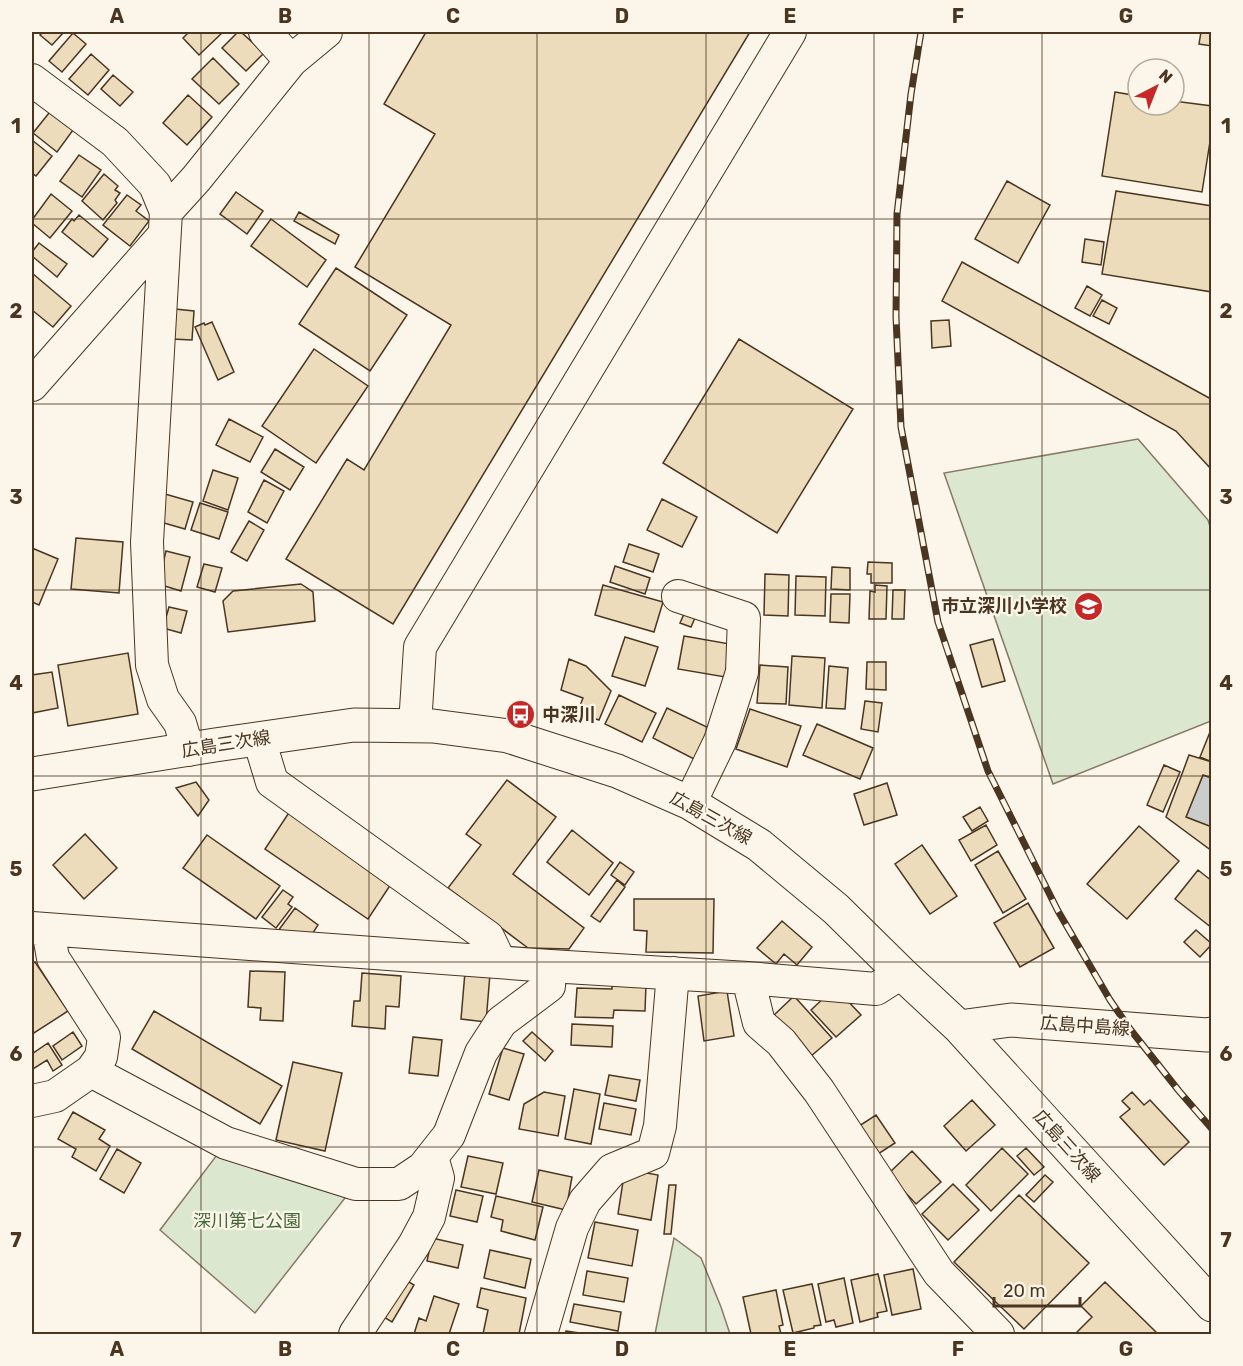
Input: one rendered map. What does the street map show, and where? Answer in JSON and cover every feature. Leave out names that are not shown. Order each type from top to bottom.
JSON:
[{"type":"main road","name":"広島三次線","points":[[32,774],[354,725],[415,725],[508,736],[617,771],[690,803],[759,845],[836,909],[959,1027],[1212,1305]]},
{"type":"main road","name":"広島中島線","points":[[959,1027],[1011,1020],[1212,1034]]},
{"type":"street","points":[[265,32],[291,61]]},
{"type":"street","points":[[32,385],[165,224],[196,179],[291,61],[326,32]]},
{"type":"street","points":[[415,725],[420,647],[790,32]]},
{"type":"street","points":[[32,80],[115,142],[155,185],[165,224],[147,542],[152,665],[163,699],[180,723],[188,750]]},
{"type":"street","points":[[678,596],[744,618],[742,672],[720,741],[690,803]]},
{"type":"street","points":[[259,739],[272,782],[488,937],[500,962]]},
{"type":"street","points":[[32,1101],[55,1096],[91,1071],[101,1057],[104,1037],[53,958],[40,929],[748,978],[876,989],[901,973]]},
{"type":"street","points":[[91,1071],[226,1143],[356,1184],[399,1184],[423,1168],[449,1135],[481,1053],[501,1022],[549,986],[550,966]]},
{"type":"street","points":[[540,1335],[572,1228],[585,1201],[612,1170],[653,1152],[660,1126],[673,973]]},
{"type":"street","points":[[748,978],[759,1023],[781,1042],[819,1092],[939,1273],[998,1335]]},
{"type":"street","points":[[355,1335],[414,1245],[429,1217],[438,1178],[432,1157]]},
{"type":"green space","points":[[1138,439],[1208,520],[1212,533],[1211,721],[1053,784],[944,473]]},
{"type":"green space","name":"深川第七公園","points":[[226,1143],[356,1184],[255,1313],[160,1230]]},
{"type":"green space","points":[[674,1238],[701,1258],[730,1334],[655,1334]]},
{"type":"shaded area","points":[[1203,775],[1211,778],[1211,827],[1186,817]]},
{"type":"building","points":[[43,32],[64,32],[52,45],[40,35]]},
{"type":"building","points":[[189,32],[223,32],[199,55],[183,38]]},
{"type":"building","points":[[238,32],[241,32],[264,53],[246,71],[222,48]]},
{"type":"building","points":[[426,32],[750,32],[393,624],[286,559],[347,459],[364,470],[451,325],[355,267],[435,134],[384,104]]},
{"type":"building","points":[[1201,32],[1212,32],[1212,46],[1199,44]]},
{"type":"building","points":[[73,33],[86,44],[62,72],[49,61]]},
{"type":"building","points":[[91,54],[109,70],[88,95],[69,79]]},
{"type":"building","points":[[213,58],[239,84],[219,104],[192,79]]},
{"type":"building","points":[[113,75],[133,92],[120,106],[101,89]]},
{"type":"building","points":[[1115,92],[1126,94],[1126,117],[1186,117],[1186,103],[1212,106],[1212,129],[1202,192],[1102,176]]},
{"type":"building","points":[[188,95],[212,117],[187,145],[163,123]]},
{"type":"building","points":[[53,108],[76,126],[57,152],[33,133]]},
{"type":"building","points":[[32,140],[52,156],[36,176],[32,173]]},
{"type":"building","points":[[79,155],[101,170],[82,197],[60,181]]},
{"type":"building","points":[[104,174],[118,186],[115,190],[120,193],[115,200],[117,203],[103,220],[82,201]]},
{"type":"building","points":[[1007,181],[1050,205],[1018,263],[975,239]]},
{"type":"building","points":[[1116,191],[1212,206],[1212,292],[1102,274]]},
{"type":"building","points":[[236,192],[263,211],[247,234],[220,214]]},
{"type":"building","points":[[51,194],[72,211],[50,238],[32,223],[32,220]]},
{"type":"building","points":[[127,195],[141,205],[136,211],[149,221],[130,246],[103,225]]},
{"type":"building","points":[[299,212],[339,235],[335,244],[294,221]]},
{"type":"building","points":[[79,215],[108,239],[93,257],[62,232],[72,219],[74,221]]},
{"type":"building","points":[[271,219],[326,260],[307,287],[251,246]]},
{"type":"building","points":[[1085,239],[1104,242],[1101,265],[1082,262]]},
{"type":"building","points":[[39,243],[67,264],[57,277],[32,256],[32,252]]},
{"type":"building","points":[[962,262],[1211,399],[1212,470],[1176,431],[942,301]]},
{"type":"building","points":[[336,268],[407,315],[370,371],[299,324]]},
{"type":"building","points":[[32,273],[71,306],[53,327],[32,310]]},
{"type":"building","points":[[1087,286],[1102,295],[1090,316],[1075,308]]},
{"type":"building","points":[[1102,300],[1117,308],[1109,324],[1093,316]]},
{"type":"building","points":[[175,309],[194,311],[192,340],[172,339]]},
{"type":"building","points":[[949,320],[951,346],[932,348],[931,321]]},
{"type":"building","points":[[212,322],[234,372],[218,380],[195,327]]},
{"type":"building","points":[[739,339],[853,409],[777,533],[663,463]]},
{"type":"building","points":[[314,349],[368,386],[316,463],[262,426]]},
{"type":"building","points":[[229,419],[263,437],[250,462],[216,445]]},
{"type":"building","points":[[275,449],[304,467],[290,490],[261,472]]},
{"type":"building","points":[[213,470],[238,478],[228,510],[203,501]]},
{"type":"building","points":[[264,480],[284,491],[267,523],[248,512]]},
{"type":"building","points":[[165,494],[193,502],[185,529],[157,521]]},
{"type":"building","points":[[662,499],[697,517],[682,547],[647,530]]},
{"type":"building","points":[[200,503],[228,512],[219,539],[191,530]]},
{"type":"building","points":[[249,521],[264,530],[247,561],[231,552]]},
{"type":"building","points":[[76,538],[123,542],[119,593],[71,589]]},
{"type":"building","points":[[629,544],[659,554],[653,572],[623,562]]},
{"type":"building","points":[[32,548],[58,559],[39,605],[32,602]]},
{"type":"building","points":[[166,551],[190,557],[181,591],[158,584]]},
{"type":"building","points":[[868,562],[892,563],[892,583],[871,583],[871,574],[867,574]]},
{"type":"building","points":[[204,564],[222,568],[215,592],[197,587]]},
{"type":"building","points":[[615,566],[650,578],[645,594],[610,582]]},
{"type":"building","points":[[832,567],[850,568],[850,590],[831,589]]},
{"type":"building","points":[[765,574],[789,575],[788,616],[764,615]]},
{"type":"building","points":[[796,576],[826,577],[825,616],[795,615]]},
{"type":"building","points":[[301,584],[313,592],[315,621],[228,632],[223,601],[233,591]]},
{"type":"building","points":[[603,585],[663,602],[654,632],[595,615]]},
{"type":"building","points":[[875,585],[887,586],[886,619],[869,619],[870,591],[875,592]]},
{"type":"building","points":[[893,590],[905,590],[904,619],[892,619]]},
{"type":"building","points":[[831,594],[850,594],[849,623],[830,622]]},
{"type":"building","points":[[169,607],[187,611],[181,633],[163,628]]},
{"type":"building","points":[[684,614],[695,618],[691,627],[680,623]]},
{"type":"building","points":[[684,636],[730,644],[725,677],[678,669]]},
{"type":"building","points":[[625,637],[658,647],[645,686],[612,676]]},
{"type":"building","points":[[993,639],[1005,681],[982,687],[970,645]]},
{"type":"building","points":[[128,653],[138,714],[68,726],[58,665]]},
{"type":"building","points":[[792,656],[825,658],[822,708],[789,705]]},
{"type":"building","points":[[569,659],[586,666],[611,691],[599,720],[577,713],[583,698],[561,690]]},
{"type":"building","points":[[867,662],[886,662],[886,690],[866,689]]},
{"type":"building","points":[[760,665],[788,667],[786,704],[757,703]]},
{"type":"building","points":[[829,666],[848,668],[845,709],[826,708]]},
{"type":"building","points":[[52,672],[58,708],[32,713],[32,675]]},
{"type":"building","points":[[619,695],[656,713],[642,742],[605,724]]},
{"type":"building","points":[[865,701],[882,703],[878,732],[861,729]]},
{"type":"building","points":[[667,708],[709,728],[694,759],[653,738]]},
{"type":"building","points":[[750,709],[801,726],[787,767],[736,749]]},
{"type":"building","points":[[817,724],[873,748],[860,779],[803,755]]},
{"type":"building","points":[[1212,727],[1212,762],[1200,757]]},
{"type":"building","points":[[1189,755],[1212,762],[1212,778],[1203,775],[1186,817],[1212,827],[1212,851],[1166,817]]},
{"type":"building","points":[[1164,765],[1180,772],[1163,812],[1147,805]]},
{"type":"building","points":[[507,780],[556,817],[513,874],[584,928],[569,949],[528,948],[448,888],[481,845],[466,834]]},
{"type":"building","points":[[196,782],[209,800],[198,816],[176,788]]},
{"type":"building","points":[[887,783],[897,815],[864,825],[854,794]]},
{"type":"building","points":[[980,807],[988,821],[972,831],[963,817]]},
{"type":"building","points":[[290,811],[393,881],[368,919],[265,849]]},
{"type":"building","points":[[986,825],[997,845],[971,861],[959,840]]},
{"type":"building","points":[[1139,826],[1179,861],[1127,919],[1087,884]]},
{"type":"building","points":[[572,830],[613,863],[589,895],[547,862]]},
{"type":"building","points":[[85,834],[117,868],[84,899],[53,865]]},
{"type":"building","points":[[207,835],[280,886],[256,919],[183,868]]},
{"type":"building","points":[[922,845],[957,896],[930,914],[895,864]]},
{"type":"building","points":[[998,851],[1026,899],[1003,913],[975,865]]},
{"type":"building","points":[[620,862],[634,872],[625,885],[611,875]]},
{"type":"building","points":[[1198,870],[1212,881],[1212,928],[1175,899]]},
{"type":"building","points":[[617,880],[625,887],[600,922],[591,916]]},
{"type":"building","points":[[283,890],[293,897],[288,904],[292,907],[276,928],[262,917]]},
{"type":"building","points":[[634,899],[714,899],[713,953],[646,952],[647,931],[634,930]]},
{"type":"building","points":[[1028,903],[1054,948],[1020,967],[994,923]]},
{"type":"building","points":[[295,908],[318,925],[311,936],[278,931]]},
{"type":"building","points":[[782,921],[812,947],[797,965],[784,954],[776,964],[757,948]]},
{"type":"building","points":[[1196,930],[1212,944],[1200,957],[1184,942]]},
{"type":"building","points":[[35,962],[68,1011],[34,1033],[32,1029],[32,964]]},
{"type":"building","points":[[250,971],[285,972],[283,1021],[260,1020],[261,1008],[248,1007]]},
{"type":"building","points":[[465,972],[490,974],[486,1022],[461,1019]]},
{"type":"building","points":[[362,973],[401,976],[399,1007],[386,1006],[385,1029],[352,1026],[354,1001],[360,1001]]},
{"type":"building","points":[[612,983],[646,984],[645,1011],[614,1010],[613,1018],[575,1017],[577,988],[612,989]]},
{"type":"building","points":[[727,991],[734,1036],[704,1041],[698,996]]},
{"type":"building","points":[[827,995],[844,997],[861,1015],[836,1037],[811,1010]]},
{"type":"building","points":[[794,996],[832,1038],[810,1057],[773,1016]]},
{"type":"building","points":[[154,1011],[282,1086],[260,1124],[132,1049]]},
{"type":"building","points":[[572,1024],[613,1026],[612,1047],[571,1045]]},
{"type":"building","points":[[73,1032],[82,1046],[62,1060],[53,1046]]},
{"type":"building","points":[[532,1032],[553,1051],[545,1061],[523,1041]]},
{"type":"building","points":[[413,1037],[442,1040],[438,1076],[409,1073]]},
{"type":"building","points":[[48,1043],[62,1065],[53,1071],[47,1060],[33,1069],[32,1054]]},
{"type":"building","points":[[503,1048],[524,1054],[509,1100],[489,1094]]},
{"type":"building","points":[[293,1062],[342,1073],[325,1151],[276,1140]]},
{"type":"building","points":[[609,1075],[640,1080],[636,1101],[605,1095]]},
{"type":"building","points":[[574,1089],[600,1094],[591,1144],[565,1139]]},
{"type":"building","points":[[544,1092],[565,1096],[558,1136],[519,1129],[524,1104]]},
{"type":"building","points":[[1132,1092],[1144,1105],[1150,1100],[1189,1142],[1164,1165],[1120,1117],[1130,1109],[1122,1101]]},
{"type":"building","points":[[972,1100],[995,1125],[966,1151],[944,1126]]},
{"type":"building","points":[[604,1103],[636,1109],[631,1135],[599,1129]]},
{"type":"building","points":[[73,1112],[105,1130],[99,1139],[110,1146],[96,1171],[72,1157],[76,1149],[58,1139]]},
{"type":"building","points":[[876,1115],[895,1143],[875,1156],[856,1128]]},
{"type":"building","points":[[1002,1148],[1028,1174],[991,1211],[966,1185]]},
{"type":"building","points":[[1026,1148],[1044,1167],[1034,1175],[1017,1156]]},
{"type":"building","points":[[117,1149],[141,1163],[124,1193],[100,1179]]},
{"type":"building","points":[[912,1151],[941,1182],[916,1204],[888,1174]]},
{"type":"building","points":[[468,1156],[503,1163],[496,1194],[461,1187]]},
{"type":"building","points":[[625,1169],[658,1175],[651,1220],[618,1214]]},
{"type":"building","points":[[539,1170],[572,1177],[566,1210],[532,1202]]},
{"type":"building","points":[[1045,1175],[1053,1182],[1034,1202],[1026,1195]]},
{"type":"building","points":[[953,1184],[979,1210],[948,1240],[922,1214]]},
{"type":"building","points":[[669,1185],[676,1185],[671,1234],[664,1234]]},
{"type":"building","points":[[456,1190],[483,1196],[477,1222],[450,1216]]},
{"type":"building","points":[[1019,1195],[1089,1263],[1024,1329],[954,1262]]},
{"type":"building","points":[[496,1196],[543,1207],[535,1240],[501,1231],[503,1220],[491,1217]]},
{"type":"building","points":[[595,1222],[638,1230],[632,1266],[588,1258]]},
{"type":"building","points":[[432,1238],[463,1245],[458,1268],[427,1261]]},
{"type":"building","points":[[490,1250],[531,1259],[525,1288],[484,1278]]},
{"type":"building","points":[[913,1269],[921,1309],[892,1315],[884,1275]]},
{"type":"building","points":[[587,1271],[628,1278],[624,1302],[583,1295]]},
{"type":"building","points":[[878,1274],[887,1311],[877,1313],[878,1317],[860,1322],[851,1280]]},
{"type":"building","points":[[399,1276],[414,1285],[392,1322],[377,1313]]},
{"type":"building","points":[[844,1278],[853,1323],[836,1327],[834,1320],[826,1322],[818,1284]]},
{"type":"building","points":[[1105,1282],[1158,1334],[1076,1333],[1092,1317],[1081,1306]]},
{"type":"building","points":[[812,1284],[821,1325],[793,1333],[783,1290]]},
{"type":"building","points":[[481,1288],[526,1298],[519,1334],[483,1334],[488,1310],[477,1307]]},
{"type":"building","points":[[776,1290],[783,1325],[779,1326],[781,1334],[751,1334],[743,1297]]},
{"type":"building","points":[[434,1296],[459,1304],[449,1334],[414,1334],[419,1318],[426,1321]]},
{"type":"building","points":[[574,1304],[621,1312],[618,1331],[570,1322]]},
{"type":"building","points":[[566,1331],[586,1334],[565,1334]]},
{"type":"railway","points":[[921,32],[911,94],[897,214],[896,317],[901,427],[938,622],[988,771],[1058,911],[1110,1000],[1130,1029],[1212,1129]]},
{"type":"place","name":"市立深川小学校","points":[[1088,606]]},
{"type":"place","name":"中深川","points":[[521,715]]}]
